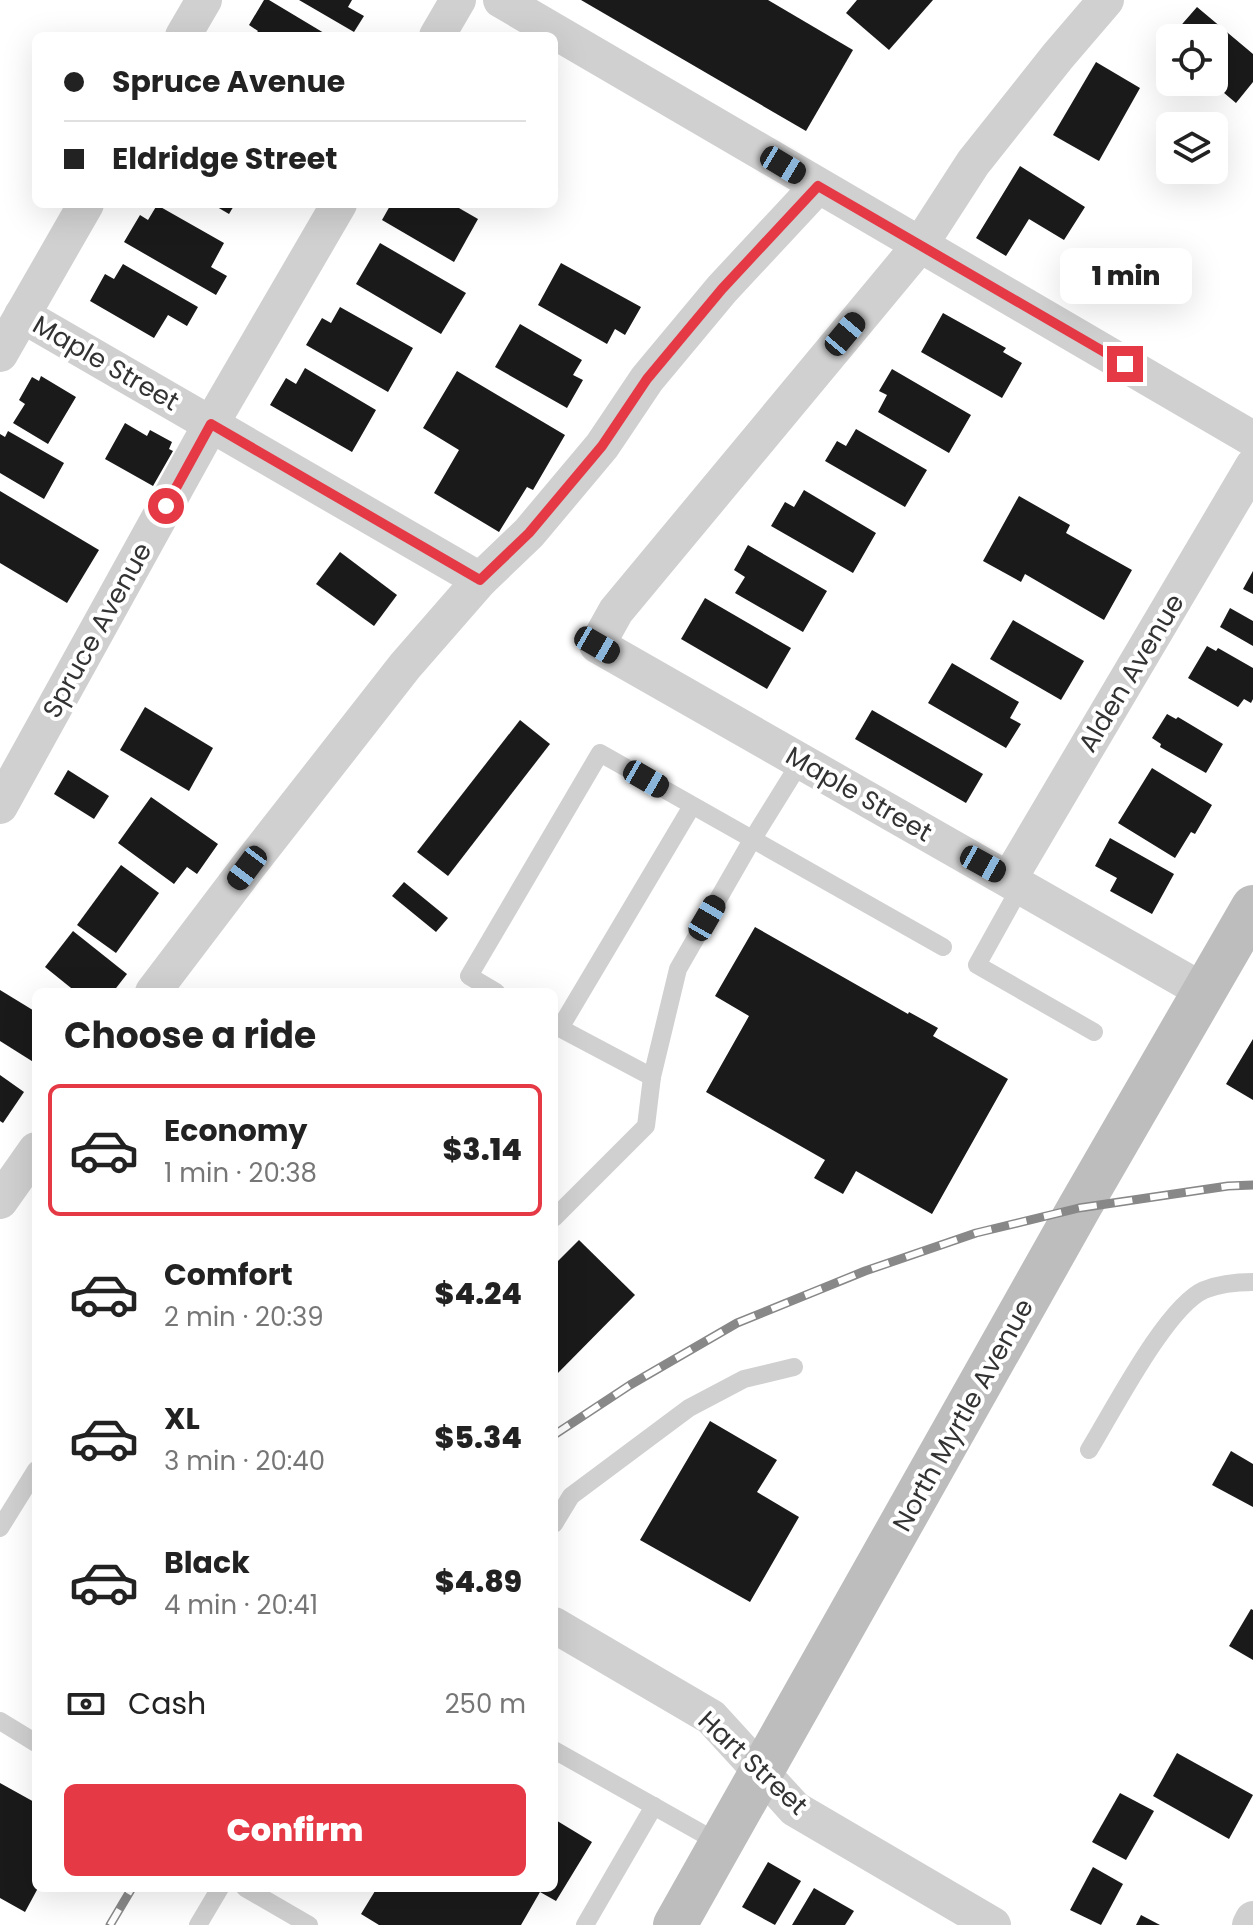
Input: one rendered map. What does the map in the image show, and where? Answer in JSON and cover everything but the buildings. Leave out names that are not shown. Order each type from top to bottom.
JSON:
[{"type":"main road","name":"North Myrtle Avenue","points":[[675,1925],[1253,907]]},
{"type":"street","points":[[185,32],[204,0]]},
{"type":"street","points":[[439,32],[458,0]]},
{"type":"street","points":[[501,0],[556,32]]},
{"type":"street","points":[[920,245],[973,163],[1106,0]]},
{"type":"street","points":[[558,33],[1253,439]]},
{"type":"street","points":[[156,988],[405,666],[480,580],[529,533],[602,446],[647,379],[712,300],[818,186]]},
{"type":"street","points":[[0,354],[84,208]]},
{"type":"street","name":"Spruce Avenue","points":[[0,806],[211,424],[337,208]]},
{"type":"street","name":"Maple Street","points":[[920,245],[616,611],[597,645],[1205,992]]},
{"type":"street","name":"Maple Street","points":[[22,315],[480,580]]},
{"type":"street","name":"Alden Avenue","points":[[1015,882],[1253,466]]},
{"type":"street","points":[[0,1201],[32,1156]]},
{"type":"street","name":"Hart Street","points":[[558,1627],[711,1717],[795,1809],[993,1925]]},
{"type":"street","points":[[1250,1925],[1253,1919]]},
{"type":"lane","points":[[489,988],[469,976],[600,753],[943,947]]},
{"type":"lane","points":[[558,1214],[646,1126],[652,1077],[678,969],[801,761]]},
{"type":"lane","points":[[558,1025],[692,806]]},
{"type":"lane","points":[[1015,882],[977,965],[1094,1032]]},
{"type":"lane","points":[[558,1028],[652,1077]]},
{"type":"lane","points":[[1089,1450],[1153,1345],[1180,1308],[1203,1290],[1237,1282],[1253,1282]]},
{"type":"lane","points":[[558,1517],[571,1496],[689,1408],[744,1379],[794,1367]]},
{"type":"lane","points":[[0,1528],[32,1476]]},
{"type":"lane","points":[[0,1721],[32,1741]]},
{"type":"lane","points":[[558,1752],[721,1844]]},
{"type":"lane","points":[[585,1925],[654,1806]]},
{"type":"lane","points":[[198,1925],[218,1892]]},
{"type":"lane","points":[[252,1892],[309,1925]]},
{"type":"railway","points":[[558,1432],[630,1385],[737,1323],[865,1271],[976,1233],[1079,1208],[1253,1185]]},
{"type":"railway","points":[[110,1925],[130,1892]]},
{"type":"route","points":[[166,506],[211,424],[480,580],[529,533],[602,446],[647,379],[722,289],[818,186],[1125,364]]}]
